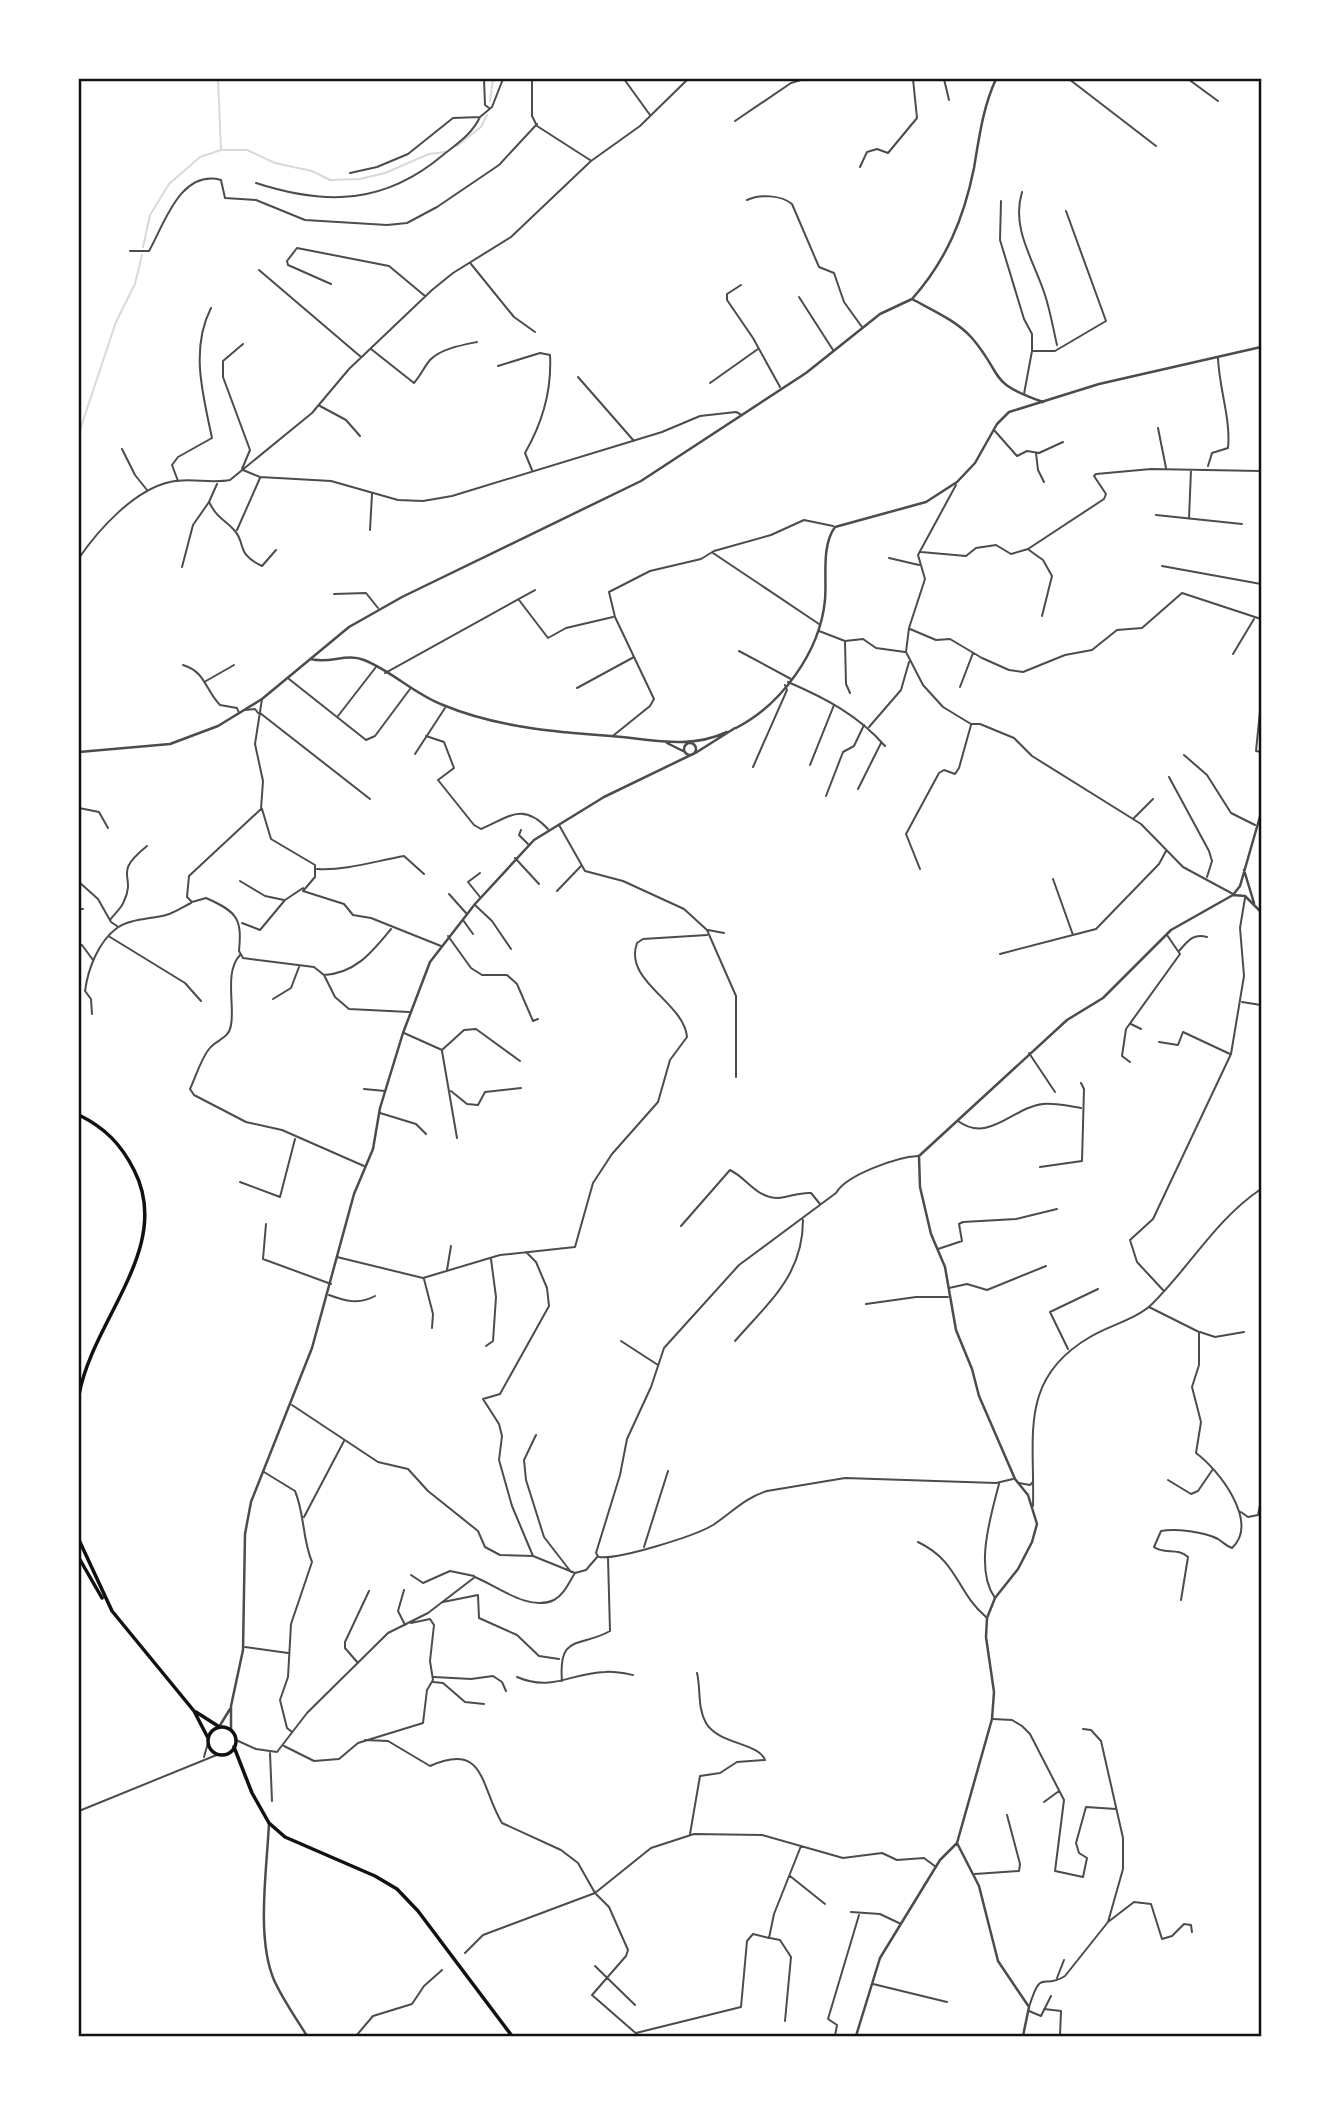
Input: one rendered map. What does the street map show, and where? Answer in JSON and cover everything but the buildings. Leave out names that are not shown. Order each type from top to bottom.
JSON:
[{"type":"main road","points":[[79,1115],[100,1125],[123,1148],[145,1197],[147,1219],[142,1242],[88,1361],[79,1395]]},
{"type":"main road","points":[[79,1540],[106,1600],[131,1637],[194,1711],[212,1751],[219,1755],[227,1754],[234,1747],[236,1740],[231,1730],[219,1727],[194,1711]]},
{"type":"main road","points":[[79,1558],[98,1594],[106,1600]]},
{"type":"main road","points":[[208,1741],[212,1731],[219,1727]]},
{"type":"main road","points":[[234,1747],[238,1762],[269,1823],[285,1837],[376,1876],[397,1889],[418,1911],[512,2036]]},
{"type":"main road","points":[[227,1754],[238,1762]]},
{"type":"street","points":[[484,79],[485,105],[490,108]]},
{"type":"street","points":[[257,183],[284,192],[348,198],[364,197],[413,179],[470,133],[480,117],[490,108],[503,79]]},
{"type":"street","points":[[532,79],[532,116],[542,131],[591,161]]},
{"type":"street","points":[[624,79],[651,116]]},
{"type":"street","points":[[79,558],[103,529],[148,491],[178,481],[217,483],[230,480],[319,406],[371,349],[453,272],[511,237],[591,161],[651,116],[668,95],[688,79]]},
{"type":"street","points":[[785,79],[789,84]]},
{"type":"street","points":[[735,121],[789,84],[804,79]]},
{"type":"street","points":[[860,167],[867,152],[877,149],[888,153],[894,148],[917,118],[913,79]]},
{"type":"street","points":[[944,79],[949,100]]},
{"type":"street","points":[[79,752],[170,744],[218,726],[262,699],[349,628],[379,609],[607,500],[781,389],[880,314],[912,299],[942,260],[955,233],[967,200],[985,110],[996,79]]},
{"type":"street","points":[[1069,79],[1156,146]]},
{"type":"street","points":[[1188,79],[1218,101]]},
{"type":"street","points":[[350,173],[377,167],[408,154],[453,118],[480,117]]},
{"type":"street","points":[[130,251],[149,251],[166,213],[179,197],[196,183],[212,178],[221,180],[225,198],[256,200],[305,220],[387,225],[407,223],[438,207],[499,165],[537,124]]},
{"type":"street","points":[[1022,192],[1018,206],[1025,248],[1045,293],[1057,347]]},
{"type":"street","points":[[747,200],[760,194],[787,200],[792,204],[819,267],[834,273],[844,302],[862,328]]},
{"type":"street","points":[[1001,201],[1000,240],[1024,319],[1032,334],[1032,351],[1024,396]]},
{"type":"street","points":[[1032,351],[1055,351],[1057,347],[1106,321],[1066,211]]},
{"type":"street","points":[[331,284],[288,265],[287,261],[297,248],[353,256],[389,266],[426,297]]},
{"type":"street","points":[[470,264],[514,317],[535,332]]},
{"type":"street","points":[[259,270],[362,358]]},
{"type":"street","points":[[741,285],[727,295],[727,300],[781,389]]},
{"type":"street","points":[[799,297],[834,351]]},
{"type":"street","points":[[912,299],[961,328],[973,340],[1004,386],[1024,396],[1043,401]]},
{"type":"street","points":[[178,481],[173,465],[178,457],[212,438],[200,380],[201,334],[211,307]]},
{"type":"street","points":[[371,349],[414,383],[425,371],[428,361],[443,351],[477,342]]},
{"type":"street","points":[[242,470],[250,450],[223,377],[223,361],[243,344]]},
{"type":"street","points":[[613,736],[654,699],[615,617],[609,593],[612,590],[650,571],[701,559],[712,552],[771,535],[804,520],[835,527],[926,502],[957,482],[975,463],[993,430],[1009,412],[1034,407],[1043,401],[1110,382],[1261,347]]},
{"type":"street","points":[[710,383],[759,349]]},
{"type":"street","points":[[498,366],[540,353],[550,355],[547,406],[525,453],[533,471]]},
{"type":"street","points":[[1208,468],[1212,453],[1228,448],[1229,435],[1219,384],[1218,358]]},
{"type":"street","points":[[578,377],[634,442]]},
{"type":"street","points":[[319,406],[346,420],[360,436]]},
{"type":"street","points":[[242,470],[260,477],[331,481],[398,500],[423,501],[452,496],[634,442],[700,416],[736,412],[741,415]]},
{"type":"street","points":[[1158,428],[1166,469]]},
{"type":"street","points":[[993,430],[1017,456],[1022,452],[1036,452],[1063,442]]},
{"type":"street","points":[[122,449],[135,475],[148,491]]},
{"type":"street","points":[[1036,452],[1038,470],[1044,482]]},
{"type":"street","points":[[920,552],[966,556],[976,548],[996,545],[1011,554],[1028,549],[1104,499],[1106,494],[1094,476],[1096,474],[1208,468],[1261,471]]},
{"type":"street","points":[[1189,520],[1191,470]]},
{"type":"street","points":[[260,477],[237,532],[241,551],[262,566],[276,550]]},
{"type":"street","points":[[957,482],[920,552],[920,565],[925,579],[909,628],[906,652],[923,685],[943,707],[971,723],[1014,738],[1031,756],[1155,835],[1166,851],[1183,867],[1231,890],[1233,895]]},
{"type":"street","points":[[182,568],[193,525],[209,502],[217,483]]},
{"type":"street","points":[[370,530],[372,494]]},
{"type":"street","points":[[209,502],[217,517],[237,532]]},
{"type":"street","points":[[1156,515],[1242,524]]},
{"type":"street","points":[[231,1730],[231,1706],[243,1646],[244,1534],[251,1502],[292,1405],[329,1295],[337,1257],[373,1149],[379,1113],[421,980],[448,936],[529,845],[558,824],[754,719],[788,682],[808,657],[819,631],[828,543],[835,527]]},
{"type":"street","points":[[1028,549],[1043,560],[1052,576],[1042,616]]},
{"type":"street","points":[[712,552],[820,625]]},
{"type":"street","points":[[889,558],[920,565]]},
{"type":"street","points":[[1162,566],[1261,584]]},
{"type":"street","points":[[385,673],[535,590]]},
{"type":"street","points":[[334,594],[366,593],[379,609]]},
{"type":"street","points":[[909,628],[936,640],[950,639],[1010,670],[1032,669],[1065,655],[1092,650],[1117,630],[1142,628],[1182,593],[1261,619]]},
{"type":"street","points":[[518,599],[548,638],[566,628],[615,617]]},
{"type":"street","points":[[1233,654],[1255,618]]},
{"type":"street","points":[[819,631],[845,641],[863,639],[876,648],[906,652]]},
{"type":"street","points":[[845,641],[849,693]]},
{"type":"street","points":[[739,651],[788,682],[834,704],[868,727],[885,746]]},
{"type":"street","points":[[960,688],[973,652]]},
{"type":"street","points":[[577,688],[635,657]]},
{"type":"street","points":[[311,659],[325,662],[354,658],[376,667],[445,707],[534,729],[665,743],[690,743],[695,747],[692,754]]},
{"type":"street","points":[[868,727],[901,690],[909,662]]},
{"type":"street","points":[[183,665],[196,669],[220,705],[237,708],[239,713]]},
{"type":"street","points":[[206,681],[234,665]]},
{"type":"street","points":[[337,717],[376,667]]},
{"type":"street","points":[[288,678],[366,740],[371,740],[410,689]]},
{"type":"street","points":[[753,767],[787,690],[788,682]]},
{"type":"street","points":[[79,995],[85,991],[93,960],[118,927],[168,915],[192,902],[211,900],[241,923],[260,930],[285,900],[315,877],[315,865],[271,839],[261,808],[263,781],[254,744],[262,699]]},
{"type":"street","points":[[810,765],[834,704]]},
{"type":"street","points":[[415,754],[445,707]]},
{"type":"street","points":[[244,710],[255,709],[258,718]]},
{"type":"street","points":[[1260,711],[1256,751],[1261,752]]},
{"type":"street","points":[[260,712],[370,799]]},
{"type":"street","points":[[920,869],[905,834],[939,772],[944,770],[955,774],[959,768],[971,723]]},
{"type":"street","points":[[826,796],[843,752],[854,746],[864,724]]},
{"type":"street","points":[[680,759],[685,746],[690,743],[735,728]]},
{"type":"street","points":[[426,736],[444,742],[454,768],[438,780],[474,825],[481,829],[497,818],[523,813],[541,822],[548,830]]},
{"type":"street","points":[[859,789],[882,742]]},
{"type":"street","points":[[665,743],[692,754]]},
{"type":"street","points":[[678,748],[680,759]]},
{"type":"street","points":[[1184,755],[1207,775],[1231,813],[1256,825]]},
{"type":"street","points":[[1169,778],[1209,850],[1212,862],[1207,878]]},
{"type":"street","points":[[1133,819],[1153,799]]},
{"type":"street","points":[[79,808],[99,812],[108,828]]},
{"type":"street","points":[[192,902],[187,897],[186,889],[189,876],[261,808]]},
{"type":"street","points":[[1163,1290],[1137,1262],[1130,1240],[1153,1219],[1231,1054],[1242,1002],[1244,976],[1240,928],[1246,895],[1244,867],[1261,813]]},
{"type":"street","points":[[558,824],[584,871],[623,881],[684,909],[707,930],[724,933]]},
{"type":"street","points":[[520,830],[519,835],[529,845]]},
{"type":"street","points":[[110,919],[124,901],[125,871],[131,859],[147,846]]},
{"type":"street","points":[[1000,954],[1096,929],[1159,864],[1166,851]]},
{"type":"street","points":[[316,870],[330,872],[342,866],[404,856],[424,874]]},
{"type":"street","points":[[515,858],[538,884]]},
{"type":"street","points":[[556,891],[582,865]]},
{"type":"street","points":[[480,873],[468,882],[482,898]]},
{"type":"street","points":[[1053,879],[1074,936]]},
{"type":"street","points":[[240,881],[265,896],[285,900]]},
{"type":"street","points":[[598,1556],[596,1553],[599,1537],[620,1475],[627,1439],[664,1348],[739,1265],[821,1205],[845,1181],[891,1162],[919,1156],[1067,1020],[1103,998],[1166,934],[1233,895],[1243,881]]},
{"type":"street","points":[[79,882],[98,899],[118,927]]},
{"type":"street","points":[[303,888],[308,894],[344,904],[353,915],[371,918],[441,946]]},
{"type":"street","points":[[1239,888],[1261,912]]},
{"type":"street","points":[[449,894],[467,913]]},
{"type":"street","points":[[1233,895],[1246,895]]},
{"type":"street","points":[[475,904],[492,920],[511,949]]},
{"type":"street","points":[[462,919],[474,934]]},
{"type":"street","points":[[241,923],[240,956],[234,961],[230,993],[232,1027],[227,1037],[211,1047],[190,1089],[194,1095],[246,1122],[282,1130],[365,1167]]},
{"type":"street","points":[[324,975],[339,974],[359,965],[392,928]]},
{"type":"street","points":[[707,930],[736,996],[736,1077]]},
{"type":"street","points":[[1130,1062],[1122,1056],[1130,1024],[1180,954],[1166,934]]},
{"type":"street","points":[[337,1257],[423,1278],[525,1251],[575,1247],[593,1182],[611,1154],[658,1102],[670,1060],[687,1037],[683,1025],[640,971],[635,961],[637,943],[643,939],[707,935]]},
{"type":"street","points":[[1178,952],[1189,939],[1200,935],[1207,937]]},
{"type":"street","points":[[109,936],[185,984],[201,1001]]},
{"type":"street","points":[[448,936],[471,968],[482,975],[507,975],[517,984],[533,1021],[538,1019]]},
{"type":"street","points":[[79,946],[82,945],[93,960]]},
{"type":"street","points":[[240,956],[314,967],[324,975],[335,997],[349,1009],[410,1012]]},
{"type":"street","points":[[273,999],[291,988],[299,966]]},
{"type":"street","points":[[85,991],[91,999],[92,1014]]},
{"type":"street","points":[[1242,1002],[1261,1005]]},
{"type":"street","points":[[1130,1024],[1141,1029]]},
{"type":"street","points":[[442,1050],[464,1030],[477,1029],[520,1061]]},
{"type":"street","points":[[1159,1042],[1178,1045],[1182,1032],[1231,1054]]},
{"type":"street","points":[[403,1033],[419,1037],[442,1050]]},
{"type":"street","points":[[442,1050],[457,1138]]},
{"type":"street","points":[[1029,1053],[1055,1092]]},
{"type":"street","points":[[1040,1167],[1082,1161],[1081,1108],[1084,1089],[1081,1083]]},
{"type":"street","points":[[364,1088],[386,1091]]},
{"type":"street","points":[[450,1090],[467,1104],[478,1105],[485,1092],[521,1088]]},
{"type":"street","points":[[957,1120],[965,1126],[989,1128],[1029,1108],[1044,1104],[1081,1108]]},
{"type":"street","points":[[379,1113],[416,1124],[425,1134]]},
{"type":"street","points":[[240,1182],[280,1197],[295,1138]]},
{"type":"street","points":[[919,1156],[920,1188],[948,1288],[953,1322],[972,1369],[979,1396],[1016,1480],[1034,1506]]},
{"type":"street","points":[[681,1226],[730,1170],[751,1189],[767,1196],[777,1198],[811,1193],[821,1205]]},
{"type":"street","points":[[856,2036],[880,1958],[936,1867],[957,1843],[992,1719],[994,1692],[986,1637],[987,1618],[995,1598],[1018,1569],[1032,1542],[1037,1524],[1031,1429],[1034,1410],[1050,1371],[1069,1350],[1149,1307],[1215,1228],[1261,1189]]},
{"type":"street","points":[[937,1250],[960,1244],[962,1241],[959,1224],[963,1222],[1016,1219],[1057,1209]]},
{"type":"street","points":[[735,1341],[793,1273],[803,1238],[803,1219]]},
{"type":"street","points":[[265,1224],[262,1259],[331,1284]]},
{"type":"street","points":[[447,1271],[451,1246]]},
{"type":"street","points":[[525,1251],[536,1262],[547,1288],[549,1306],[500,1394],[483,1399],[496,1414],[502,1436],[499,1460],[512,1506],[533,1556]]},
{"type":"street","points":[[486,1346],[493,1341],[496,1321],[491,1258]]},
{"type":"street","points":[[948,1288],[967,1284],[987,1290],[1046,1266]]},
{"type":"street","points":[[423,1278],[433,1314],[432,1328]]},
{"type":"street","points":[[1069,1350],[1050,1312],[1098,1289]]},
{"type":"street","points":[[329,1295],[347,1301],[366,1302],[375,1296]]},
{"type":"street","points":[[866,1304],[916,1297],[949,1297]]},
{"type":"street","points":[[1149,1307],[1215,1338],[1244,1332]]},
{"type":"street","points":[[1199,1332],[1199,1365],[1192,1387],[1201,1422],[1196,1453],[1214,1468],[1240,1512],[1248,1517],[1258,1515],[1261,1500]]},
{"type":"street","points":[[621,1341],[658,1365]]},
{"type":"street","points":[[292,1405],[379,1462],[408,1469],[428,1491],[478,1531],[485,1547],[500,1555],[533,1556],[574,1573],[586,1570],[598,1556]]},
{"type":"street","points":[[536,1435],[524,1460],[526,1480],[544,1537],[574,1573]]},
{"type":"street","points":[[303,1518],[344,1440]]},
{"type":"street","points":[[1168,1480],[1191,1494],[1198,1491],[1214,1468]]},
{"type":"street","points":[[643,1548],[668,1471]]},
{"type":"street","points":[[264,1472],[296,1491],[303,1518],[303,1543],[312,1562],[296,1606],[288,1677],[280,1700],[287,1728],[292,1732]]},
{"type":"street","points":[[598,1556],[608,1557],[676,1541],[710,1527],[756,1494],[767,1491],[845,1478],[1000,1483],[1016,1480],[1030,1485],[1034,1481]]},
{"type":"street","points":[[995,1598],[985,1560],[988,1529],[1000,1483]]},
{"type":"street","points":[[1181,1600],[1188,1557],[1178,1551],[1158,1550],[1154,1547],[1156,1537],[1161,1531],[1167,1530],[1203,1535],[1217,1538],[1232,1548],[1239,1537],[1240,1512]]},
{"type":"street","points":[[918,1542],[931,1548],[956,1572],[963,1594],[987,1618]]},
{"type":"street","points":[[562,1681],[560,1659],[570,1644],[610,1631],[608,1557]]},
{"type":"street","points":[[411,1575],[423,1583],[450,1571],[469,1573],[511,1595],[541,1602],[554,1600],[564,1591],[574,1573]]},
{"type":"street","points":[[236,1740],[276,1752],[388,1633],[410,1623],[475,1577]]},
{"type":"street","points":[[404,1590],[398,1611],[405,1626]]},
{"type":"street","points":[[358,1663],[345,1648],[345,1642],[369,1591]]},
{"type":"street","points":[[440,1603],[478,1595],[479,1618],[517,1635],[539,1656],[560,1659]]},
{"type":"street","points":[[282,1745],[319,1761],[339,1759],[353,1746],[365,1740],[423,1723],[433,1676],[430,1661],[433,1621],[410,1623]]},
{"type":"street","points":[[243,1646],[289,1653]]},
{"type":"street","points":[[517,1677],[533,1684],[603,1672],[633,1675]]},
{"type":"street","points":[[690,1835],[700,1776],[720,1773],[737,1762],[761,1763],[765,1760],[758,1752],[713,1732],[702,1712],[697,1674]]},
{"type":"street","points":[[433,1676],[471,1679],[492,1676],[502,1682],[506,1691]]},
{"type":"street","points":[[432,1682],[443,1682],[465,1702],[484,1704]]},
{"type":"street","points":[[219,1727],[231,1706]]},
{"type":"street","points":[[992,1719],[1012,1720],[1022,1726],[1060,1790],[1065,1807],[1055,1871],[1083,1877],[1087,1871],[1087,1858],[1079,1853],[1076,1843],[1086,1807],[1116,1809]]},
{"type":"street","points":[[1083,1728],[1091,1730],[1101,1741],[1123,1838],[1123,1869],[1108,1922]]},
{"type":"street","points":[[365,1740],[388,1741],[430,1766],[453,1757],[465,1758],[473,1763],[502,1823],[561,1850],[578,1863],[595,1893],[609,1907],[628,1950],[607,1980],[592,1995],[639,2036]]},
{"type":"street","points":[[204,1758],[208,1741]]},
{"type":"street","points":[[270,1752],[272,1801]]},
{"type":"street","points":[[79,1811],[204,1758],[219,1755]]},
{"type":"street","points":[[1044,1802],[1060,1790]]},
{"type":"street","points":[[974,1874],[1019,1871],[1020,1864],[1007,1815]]},
{"type":"street","points":[[269,1823],[265,1936],[268,1959],[273,1979],[307,2036]]},
{"type":"street","points":[[465,1952],[483,1936],[595,1893],[623,1873],[644,1852],[690,1835],[762,1835],[843,1858],[882,1853],[897,1860],[924,1858],[936,1867]]},
{"type":"street","points":[[957,1843],[974,1874],[998,1961],[1029,2009],[1041,2015],[1051,1996]]},
{"type":"street","points":[[769,1938],[774,1914],[802,1845]]},
{"type":"street","points":[[790,1876],[825,1904]]},
{"type":"street","points":[[1024,2036],[1035,1985],[1040,1980],[1065,1976],[1108,1922],[1134,1902],[1149,1903],[1162,1939],[1172,1936],[1184,1924],[1191,1925],[1192,1932]]},
{"type":"street","points":[[850,1912],[859,1915],[867,1911],[880,1914],[901,1924]]},
{"type":"street","points":[[835,2036],[836,2025],[828,2020],[859,1915]]},
{"type":"street","points":[[636,2033],[741,2007],[747,1941],[753,1934],[780,1940],[791,1957],[785,2021]]},
{"type":"street","points":[[1057,1979],[1064,1960]]},
{"type":"street","points":[[595,1966],[635,2005]]},
{"type":"street","points":[[356,2036],[373,2016],[412,2004],[424,1986],[442,1970]]},
{"type":"street","points":[[872,1983],[947,2002]]},
{"type":"street","points":[[1044,2009],[1061,2011],[1060,2036]]},
{"type":"waterway","points":[[218,79],[221,150]]},
{"type":"waterway","points":[[490,101],[493,79]]},
{"type":"waterway","points":[[457,146],[481,127],[487,115]]},
{"type":"waterway","points":[[143,247],[150,215],[169,184],[200,157],[221,150],[247,150],[275,163],[312,171],[330,180],[360,179],[385,173],[429,154],[446,152]]},
{"type":"waterway","points":[[79,433],[116,322],[135,284],[142,255]]}]
